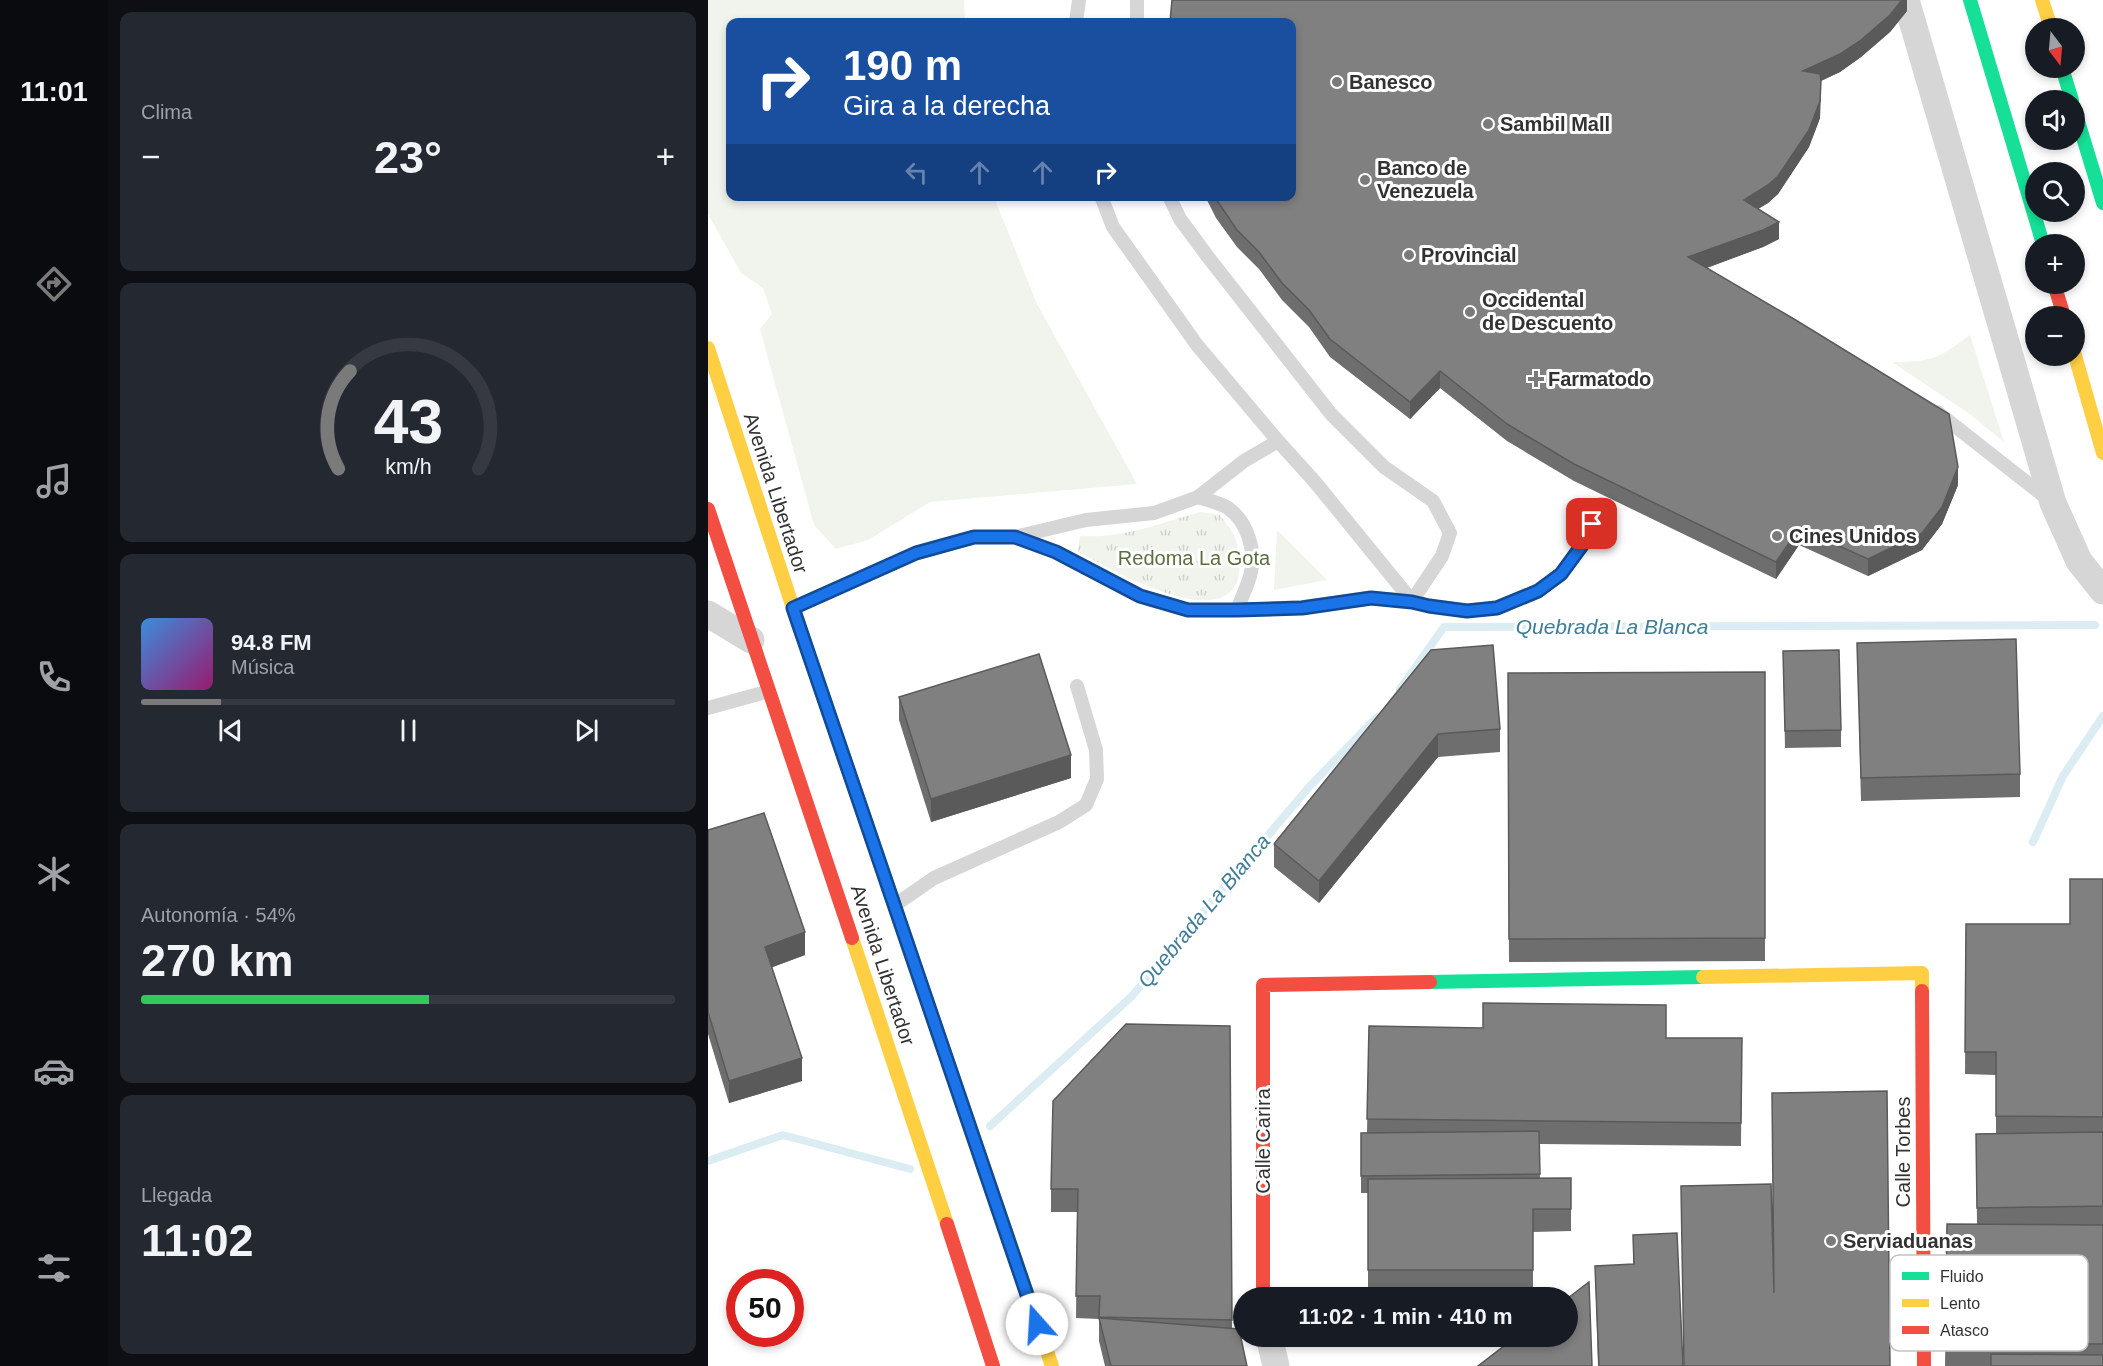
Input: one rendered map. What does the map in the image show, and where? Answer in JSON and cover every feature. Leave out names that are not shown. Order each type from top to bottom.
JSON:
[{"type":"main road","points":[[1970,0],[2040,234]]},
{"type":"main road","points":[[2042,0],[2048,18]]},
{"type":"main road","points":[[2085,144],[2103,203]]},
{"type":"main road","name":"Avenida Libertador","points":[[708,348],[793,608],[1052,1366]]},
{"type":"main road","points":[[2078,366],[2103,453]]},
{"type":"main road","name":"Avenida Libertador","points":[[708,509],[920,1136],[993,1366]]},
{"type":"main road","name":"Calle Carira","points":[[1263,1287],[1263,985],[1922,973]]},
{"type":"main road","name":"Calle Torbes","points":[[1922,973],[1923,1255]]},
{"type":"main road","name":"Calle Torbes","points":[[1924,1351],[1924,1366]]},
{"type":"street","points":[[1906,0],[2053,503],[2079,561],[2103,591]]},
{"type":"street","points":[[708,614],[751,640]]},
{"type":"street","points":[[1272,1347],[1276,1366]]},
{"type":"lane","points":[[1077,18],[1079,0]]},
{"type":"lane","points":[[1137,0],[1137,18]]},
{"type":"lane","points":[[1103,201],[1113,227],[1197,345],[1315,482],[1412,602]]},
{"type":"lane","points":[[1171,201],[1180,219],[1208,257],[1331,414],[1384,467],[1433,501],[1450,533],[1442,556],[1412,602]]},
{"type":"lane","points":[[1928,405],[2053,503]]},
{"type":"lane","points":[[793,608],[916,553],[974,537],[1015,537],[1086,520],[1154,513],[1198,497],[1244,461],[1278,441]]},
{"type":"lane","points":[[1198,497],[1227,508],[1241,520],[1248,535],[1251,550],[1251,573],[1237,610]]},
{"type":"lane","points":[[1015,537],[1056,552],[1140,596],[1188,610],[1302,608],[1371,598],[1467,611],[1497,608],[1538,591],[1561,574],[1583,544],[1602,504]]},
{"type":"lane","points":[[895,905],[934,878],[1059,822],[1086,805],[1097,779],[1096,750],[1077,686]]},
{"type":"lane","points":[[708,708],[769,691]]},
{"type":"green space","points":[[708,0],[964,0],[965,18],[726,18],[726,201],[996,201],[1037,304],[1137,484],[930,502],[868,540],[836,549],[814,525],[760,329],[772,314],[763,288],[741,273],[708,214]]},
{"type":"green space","points":[[1970,335],[2004,442],[1971,415],[1892,362],[1934,358]]},
{"type":"green space","name":"Redoma La Gota","points":[[1200,512],[1220,515],[1235,538],[1239,556],[1238,579],[1227,594],[1210,600],[1188,599],[1163,592],[1078,552],[1080,536],[1126,533]]},
{"type":"green space","points":[[1277,530],[1327,580],[1274,590]]},
{"type":"building","points":[[1172,0],[1902,0],[1890,15],[1861,40],[1840,54],[1803,71],[1820,74],[1821,81],[1820,101],[1809,130],[1778,176],[1744,200],[1779,222],[1688,257],[1949,414],[1958,467],[1942,507],[1922,533],[1868,559],[1799,528],[1776,562],[1574,464],[1507,424],[1440,371],[1410,402],[1330,339],[1309,310],[1282,283],[1259,252],[1237,230],[1217,201],[1296,201],[1296,18],[1170,18]]},
{"type":"building","points":[[2016,639],[2020,774],[1861,778],[1857,643]]},
{"type":"building","points":[[1493,645],[1500,729],[1438,734],[1319,881],[1274,844],[1431,650]]},
{"type":"building","points":[[1839,650],[1841,730],[1785,731],[1783,651]]},
{"type":"building","points":[[1039,654],[1071,755],[931,799],[899,697]]},
{"type":"building","points":[[1765,672],[1765,938],[1509,939],[1508,673]]},
{"type":"building","points":[[764,813],[805,932],[765,947],[802,1058],[729,1081],[708,1012],[708,830]]},
{"type":"building","points":[[2070,879],[2103,879],[2103,1117],[1996,1116],[1996,1052],[1965,1052],[1966,924],[2070,924]]},
{"type":"building","points":[[1483,1003],[1666,1005],[1666,1038],[1742,1038],[1741,1123],[1367,1119],[1369,1026],[1483,1028]]},
{"type":"building","points":[[1126,1024],[1230,1026],[1232,1320],[1099,1317],[1100,1296],[1076,1296],[1078,1189],[1051,1189],[1053,1101]]},
{"type":"building","name":"Serviaduanas","points":[[1887,1091],[1890,1366],[1684,1366],[1681,1186],[1771,1184],[1774,1293],[1772,1093]]},
{"type":"building","points":[[1539,1131],[1540,1174],[1361,1176],[1361,1133]]},
{"type":"building","points":[[2103,1132],[2103,1206],[1977,1208],[1976,1134]]},
{"type":"building","points":[[1571,1178],[1571,1209],[1533,1209],[1533,1270],[1368,1270],[1368,1179]]},
{"type":"building","points":[[1947,1224],[2103,1225],[2103,1344],[2088,1344],[2088,1255],[1946,1255]]},
{"type":"building","points":[[1677,1233],[1683,1366],[1599,1366],[1595,1266],[1634,1264],[1633,1235]]},
{"type":"building","points":[[1589,1282],[1592,1366],[1478,1366],[1503,1347],[1578,1347],[1578,1290]]},
{"type":"building","points":[[1099,1318],[1233,1329],[1233,1347],[1243,1347],[1247,1366],[1111,1366]]},
{"type":"building","points":[[1991,1354],[2103,1355],[2103,1366],[1991,1366]]},
{"type":"waterway","name":"Quebrada La Blanca","points":[[1400,689],[1444,627],[2095,625]]},
{"type":"waterway","points":[[2033,842],[2063,776],[2103,716]]},
{"type":"waterway","name":"Quebrada La Blanca","points":[[990,1126],[1132,996],[1309,787],[1377,717]]},
{"type":"waterway","name":"Quebrada La Blanca","points":[[708,1161],[783,1135],[910,1169]]},
{"type":"traffic: fast","points":[[1970,0],[2040,234]]},
{"type":"traffic: fast","points":[[2065,78],[2069,90]]},
{"type":"traffic: fast","points":[[2085,144],[2103,203]]},
{"type":"traffic: fast","points":[[795,614],[908,945]]},
{"type":"traffic: fast","points":[[1430,982],[1703,977]]},
{"type":"traffic: slow","points":[[2042,0],[2048,18]]},
{"type":"traffic: slow","points":[[708,348],[795,614]]},
{"type":"traffic: slow","points":[[2078,366],[2103,453]]},
{"type":"traffic: slow","points":[[852,938],[947,1224]]},
{"type":"traffic: slow","points":[[908,945],[1052,1366]]},
{"type":"traffic: slow","points":[[1703,977],[1922,973],[1922,991]]},
{"type":"traffic: jam","points":[[2057,294],[2061,306]]},
{"type":"traffic: jam","points":[[708,509],[852,938]]},
{"type":"traffic: jam","points":[[1263,1287],[1263,985],[1430,982]]},
{"type":"traffic: jam","points":[[1922,991],[1923,1255]]},
{"type":"traffic: jam","points":[[947,1224],[993,1366]]},
{"type":"traffic: jam","points":[[1924,1351],[1924,1366]]},
{"type":"place","name":"Banesco","points":[[1337,82]]},
{"type":"place","name":"Sambil Mall","points":[[1488,124]]},
{"type":"place","name":"Banco de Venezuela","points":[[1365,180]]},
{"type":"place","name":"Provincial","points":[[1409,255]]},
{"type":"place","name":"Occidental de Descuento","points":[[1470,312]]},
{"type":"place","name":"Farmatodo","points":[[1536,379]]},
{"type":"place","name":"Cines Unidos","points":[[1777,536]]},
{"type":"place","name":"Serviaduanas","points":[[1831,1241]]},
{"type":"route","points":[[1037,1324],[793,608],[916,553],[974,537],[1015,537],[1056,552],[1140,596],[1188,610],[1302,608],[1371,598],[1467,611],[1497,608],[1538,591],[1561,574],[1583,544],[1592,524]]}]
